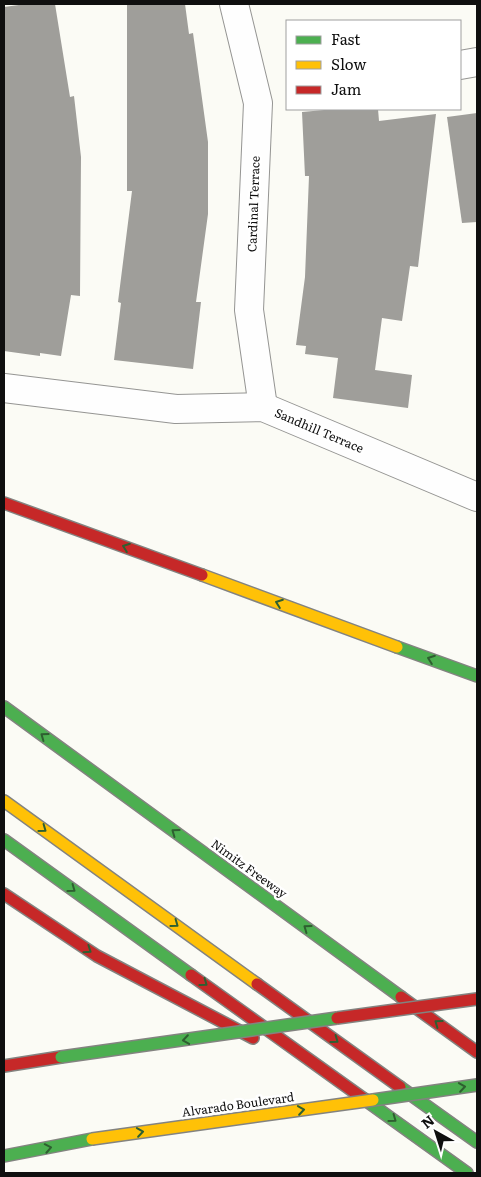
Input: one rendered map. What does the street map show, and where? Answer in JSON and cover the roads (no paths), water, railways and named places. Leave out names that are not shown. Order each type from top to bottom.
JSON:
[{"type":"main road","points":[[4,503],[477,676]]},
{"type":"main road","name":"Nimitz Freeway","points":[[4,707],[477,1052]]},
{"type":"main road","points":[[4,801],[477,1142]]},
{"type":"main road","points":[[4,840],[468,1173]]},
{"type":"main road","points":[[4,894],[97,956],[360,1095]]},
{"type":"main road","points":[[4,1066],[477,999]]},
{"type":"main road","name":"Alvarado Boulevard","points":[[4,1156],[92,1139],[477,1085]]},
{"type":"street","name":"Cardinal Terrace","points":[[234,4],[258,103],[250,310],[263,407]]},
{"type":"street","points":[[461,64],[477,62]]},
{"type":"street","name":"Sandhill Terrace","points":[[4,388],[176,409],[263,407],[477,497]]}]
